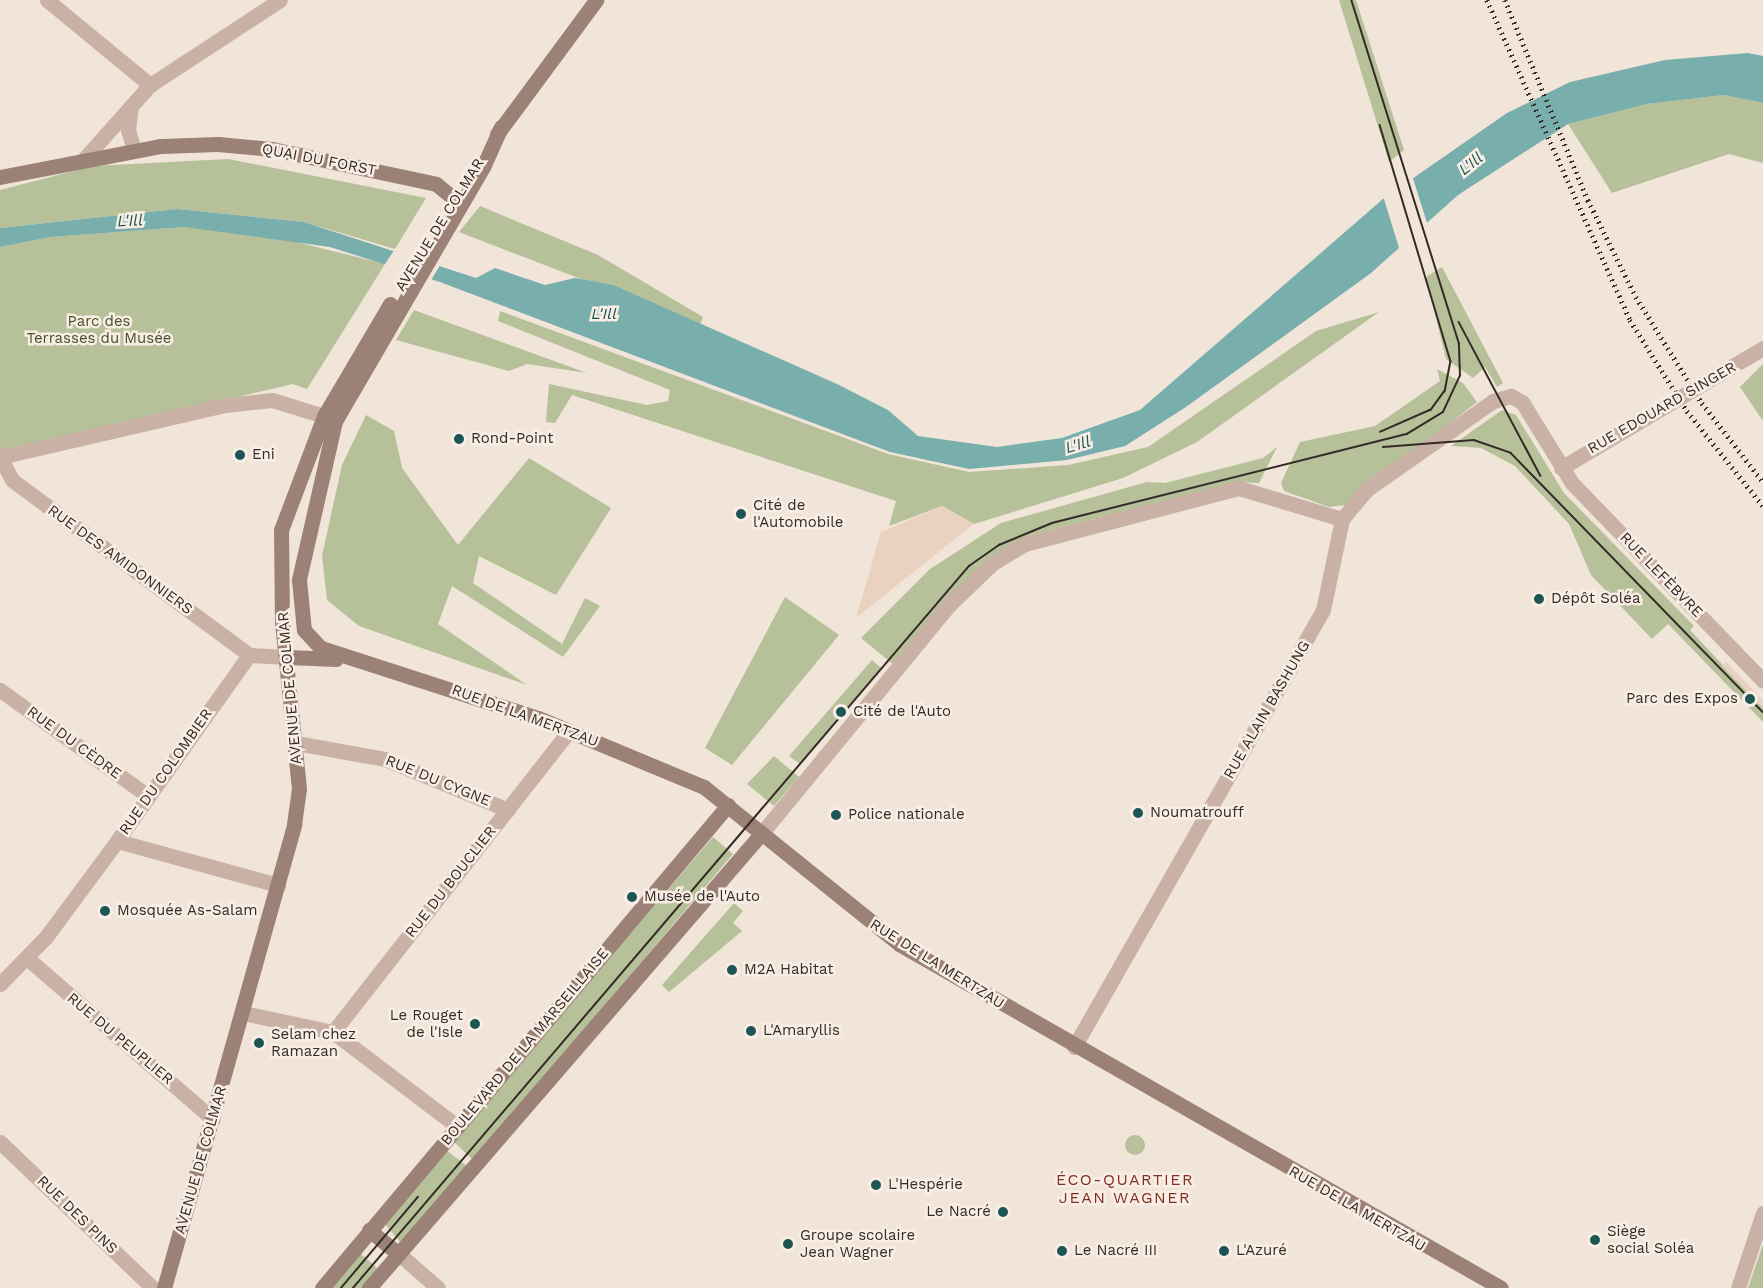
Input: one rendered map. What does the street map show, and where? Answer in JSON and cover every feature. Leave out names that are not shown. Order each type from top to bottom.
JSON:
[{"type":"main road","name":"AVENUE DE COLMAR","points":[[164,1288],[278,885],[299,789],[288,657],[281,530],[324,416],[379,332],[501,127],[596,0]]},
{"type":"main road","name":"QUAI DU FORST","points":[[0,177],[134,150],[218,144],[272,148],[436,184],[454,207]]},
{"type":"main road","name":"AVENUE DE COLMAR","points":[[304,630],[299,615],[308,521],[330,435],[395,295],[454,207]]},
{"type":"main road","points":[[304,630],[321,648],[288,657],[304,630]]},
{"type":"main road","name":"RUE DE LA MERTZAU","points":[[321,648],[369,661],[569,731],[704,787],[899,944],[1074,1047],[1502,1288]]},
{"type":"main road","name":"RUE DE LA MERTZAU","points":[[288,657],[369,661]]},
{"type":"main road","name":"BOULEVARD DE LA MARSEILLAISE","points":[[322,1288],[728,805]]},
{"type":"main road","points":[[369,1288],[761,834]]},
{"type":"main road","points":[[369,1230],[399,1254]]},
{"type":"street","points":[[47,0],[150,85]]},
{"type":"street","points":[[84,159],[150,85],[274,2]]},
{"type":"street","points":[[131,106],[128,130],[134,150]]},
{"type":"street","name":"RUE EDOUARD SINGER","points":[[1561,468],[1763,348]]},
{"type":"street","name":"RUE LEFÈBVRE","points":[[1342,519],[1366,490],[1503,397],[1522,402],[1561,468],[1763,681]]},
{"type":"street","points":[[0,457],[225,405],[272,400],[324,416],[330,435]]},
{"type":"street","name":"RUE DES AMIDONNIERS","points":[[0,457],[12,480],[249,655]]},
{"type":"street","points":[[761,834],[949,605],[993,564],[1057,533],[1239,488],[1267,493],[1342,519]]},
{"type":"street","name":"RUE ALAIN BASHUNG","points":[[1074,1047],[1323,610],[1342,519]]},
{"type":"street","name":"RUE DE LA MERTZAU","points":[[249,655],[288,657]]},
{"type":"street","name":"RUE DU COLOMBIER","points":[[249,655],[117,841],[132,849],[278,885]]},
{"type":"street","name":"RUE DU CÈDRE","points":[[0,690],[148,796]]},
{"type":"street","name":"RUE DU BOUCLIER","points":[[333,1032],[569,731]]},
{"type":"street","name":"RUE DU CYGNE","points":[[296,743],[385,759],[508,810]]},
{"type":"street","points":[[0,984],[27,958],[117,841]]},
{"type":"street","name":"RUE DU PEUPLIER","points":[[27,958],[213,1119]]},
{"type":"street","points":[[243,1013],[333,1032],[458,1127]]},
{"type":"street","name":"RUE DES PINS","points":[[0,1142],[153,1288]]},
{"type":"street","points":[[1738,1288],[1763,1214]]},
{"type":"street","points":[[399,1254],[438,1288]]},
{"type":"green space","points":[[1339,0],[1356,0],[1404,150],[1389,162]]},
{"type":"green space","points":[[1724,95],[1763,103],[1763,163],[1729,154],[1612,193],[1568,124],[1647,104]]},
{"type":"green space","points":[[228,159],[426,198],[395,249],[304,222],[177,209],[0,228],[0,190],[93,166]]},
{"type":"green space","points":[[480,206],[598,255],[703,317],[700,325],[459,232]]},
{"type":"green space","name":"Parc des Terrasses du Musée","points":[[185,227],[260,233],[385,264],[307,389],[293,384],[0,451],[0,247],[51,237]]},
{"type":"green space","points":[[1442,267],[1503,383],[1497,387],[1485,367],[1473,378],[1446,359],[1426,277]]},
{"type":"green space","points":[[414,310],[587,373],[527,364],[509,371],[396,340]]},
{"type":"green space","points":[[500,311],[888,454],[969,472],[1068,465],[1148,447],[1316,331],[1379,312],[1197,442],[1123,478],[974,524],[942,506],[889,526],[896,501],[572,395],[555,423],[546,422],[549,384],[647,405],[668,401],[670,390],[498,321]]},
{"type":"green space","points":[[1763,364],[1763,421],[1740,387]]},
{"type":"green space","points":[[1437,369],[1463,383],[1477,402],[1345,505],[1329,507],[1284,491],[1281,483],[1300,442],[1375,426],[1440,381]]},
{"type":"green space","points":[[1502,410],[1516,415],[1564,493],[1694,626],[1690,630],[1763,708],[1763,722],[1668,624],[1652,639],[1591,575],[1569,524],[1515,466],[1481,448],[1451,446]]},
{"type":"green space","points":[[366,415],[394,431],[402,468],[458,545],[529,458],[611,508],[556,595],[479,556],[473,583],[562,644],[585,598],[600,606],[563,657],[452,586],[438,624],[527,685],[359,626],[327,600],[322,556],[342,465]]},
{"type":"green space","points":[[1277,447],[1259,483],[1237,482],[1032,535],[894,665],[861,638],[930,569],[1001,523],[1147,482],[1165,483],[1263,458]]},
{"type":"green space","points":[[785,597],[839,635],[732,765],[705,748]]},
{"type":"green space","points":[[872,660],[881,668],[800,764],[789,756]]},
{"type":"green space","points":[[774,756],[799,777],[774,806],[747,784]]},
{"type":"green space","points":[[713,837],[733,854],[473,1160],[453,1141]]},
{"type":"green space","points":[[734,903],[743,911],[733,923],[742,931],[669,992],[662,985]]},
{"type":"green space","points":[[1135,1135],[1142,1138],[1145,1145],[1142,1152],[1135,1155],[1128,1152],[1125,1145],[1128,1138]]},
{"type":"green space","points":[[446,1150],[467,1166],[400,1242],[384,1223]]},
{"type":"green space","points":[[1763,1244],[1763,1288],[1748,1288]]},
{"type":"green space","points":[[359,1252],[379,1270],[365,1288],[329,1288]]},
{"type":"shaded area","points":[[942,506],[974,524],[856,618],[881,532]]},
{"type":"shaded area","name":"Parc des Expos","points":[[1726,662],[1763,700],[1763,708],[1722,666]]},
{"type":"water","name":"L'Ill","points":[[1748,53],[1763,56],[1763,103],[1724,95],[1647,104],[1568,124],[1458,195],[1371,273],[1186,407],[1125,446],[1067,460],[969,469],[890,452],[440,282],[330,247],[185,227],[51,237],[0,247],[0,228],[177,209],[304,222],[476,278],[495,268],[545,285],[575,278],[613,285],[837,384],[888,410],[918,436],[997,447],[1062,438],[1140,410],[1383,199],[1507,113],[1570,82],[1665,60]]},
{"type":"pier","points":[[1412,175],[1428,226],[1400,251],[1383,196]]},
{"type":"pier","points":[[397,246],[442,262],[430,282],[383,267]]},
{"type":"tram line","points":[[353,1288],[969,566],[999,545],[1052,523],[1407,434],[1443,412],[1460,376],[1459,344],[1351,0]]},
{"type":"tram line","points":[[1380,125],[1451,361],[1445,391],[1431,410],[1381,432]]},
{"type":"tram line","points":[[1459,322],[1541,476]]},
{"type":"tram line","points":[[1383,447],[1474,440],[1511,453],[1763,712]]},
{"type":"tram line","points":[[341,1288],[418,1197]]},
{"type":"railway","points":[[1487,0],[1630,320],[1687,411],[1763,506]]},
{"type":"railway","points":[[1505,0],[1588,200],[1636,297],[1702,403],[1763,482]]},
{"type":"place","name":"Rond-Point","points":[[459,439]]},
{"type":"place","name":"Eni","points":[[240,455]]},
{"type":"place","name":"Cité de l'Automobile","points":[[741,514]]},
{"type":"place","name":"Dépôt Soléa","points":[[1539,599]]},
{"type":"place","name":"Parc des Expos","points":[[1750,699]]},
{"type":"place","name":"Cité de l'Auto","points":[[841,712]]},
{"type":"place","name":"Noumatrouff","points":[[1138,813]]},
{"type":"place","name":"Police nationale","points":[[836,815]]},
{"type":"place","name":"Musée de l'Auto","points":[[632,897]]},
{"type":"place","name":"Mosquée As-Salam","points":[[105,911]]},
{"type":"place","name":"M2A Habitat","points":[[732,970]]},
{"type":"place","name":"Le Rouget de l'Isle","points":[[475,1024]]},
{"type":"place","name":"L'Amaryllis","points":[[751,1031]]},
{"type":"place","name":"Selam chez Ramazan","points":[[259,1043]]},
{"type":"place","name":"L'Hespérie","points":[[876,1185]]},
{"type":"place","name":"Le Nacré","points":[[1003,1212]]},
{"type":"place","name":"Siège social Soléa","points":[[1595,1240]]},
{"type":"place","name":"Groupe scolaire Jean Wagner","points":[[788,1244]]},
{"type":"place","name":"Le Nacré III","points":[[1062,1251]]},
{"type":"place","name":"L'Azuré","points":[[1224,1251]]},
{"type":"district","name":"ÉCO-QUARTIER JEAN WAGNER","points":[[1125,1189]]}]
